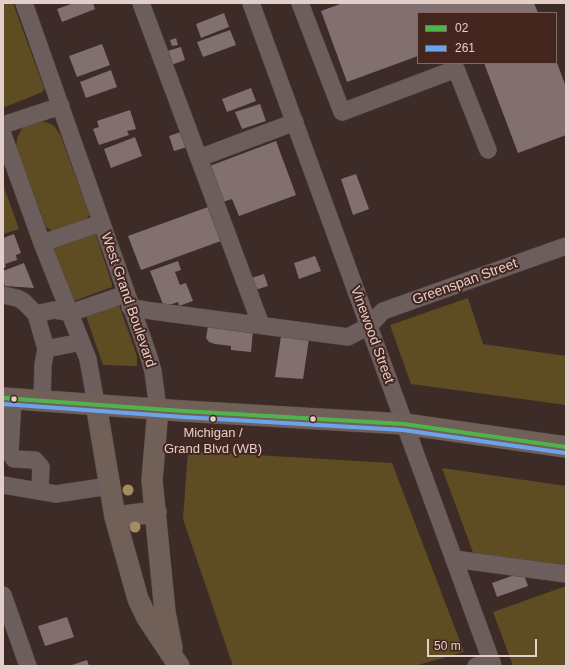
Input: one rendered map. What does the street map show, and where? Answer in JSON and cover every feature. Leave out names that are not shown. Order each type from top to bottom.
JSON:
[{"type":"main road","points":[[8,399],[404,424],[566,447]]},
{"type":"main road","name":"West Grand Boulevard","points":[[96,404],[115,517],[138,599],[147,618],[176,661]]},
{"type":"main road","name":"West Grand Boulevard","points":[[158,409],[152,480],[165,612],[176,661]]},
{"type":"main road","points":[[115,517],[156,512]]},
{"type":"street","name":"West Grand Boulevard","points":[[24,3],[148,354],[158,409]]},
{"type":"street","points":[[141,3],[261,325]]},
{"type":"street","name":"Vinewood Street","points":[[251,3],[454,559],[487,665]]},
{"type":"street","points":[[300,3],[342,112],[456,69],[488,150]]},
{"type":"street","points":[[3,125],[61,106]]},
{"type":"street","points":[[199,158],[295,122]]},
{"type":"street","name":"West Grand Boulevard","points":[[3,136],[42,243],[88,359],[96,404]]},
{"type":"street","points":[[42,243],[102,223]]},
{"type":"street","name":"Greenspan Street","points":[[128,300],[152,311],[348,337],[369,326],[383,311],[566,246]]},
{"type":"street","points":[[3,294],[17,298],[36,314],[46,349],[43,365],[42,401]]},
{"type":"street","points":[[36,314],[54,310],[70,313],[128,300]]},
{"type":"street","points":[[46,349],[81,342]]},
{"type":"street","points":[[8,399],[10,453],[14,459],[35,460],[41,467],[40,491]]},
{"type":"street","points":[[3,485],[56,494],[109,486]]},
{"type":"street","points":[[454,559],[566,574]]},
{"type":"street","points":[[3,596],[28,666]]},
{"type":"shaded area","points":[[3,3],[13,3],[44,88],[43,92],[5,107],[3,106]]},
{"type":"shaded area","points":[[40,121],[54,126],[60,134],[89,213],[87,219],[53,231],[46,227],[16,147],[17,138],[23,127]]},
{"type":"shaded area","points":[[3,185],[19,229],[3,234]]},
{"type":"shaded area","points":[[94,232],[112,287],[74,301],[53,247]]},
{"type":"shaded area","points":[[468,298],[483,344],[566,356],[566,405],[411,384],[390,325]]},
{"type":"shaded area","points":[[119,305],[137,356],[137,366],[103,365],[86,316]]},
{"type":"shaded area","points":[[188,451],[392,463],[464,652],[414,666],[233,666],[183,519]]},
{"type":"shaded area","points":[[442,468],[566,486],[566,570],[475,558]]},
{"type":"shaded area","points":[[566,586],[566,666],[513,666],[493,612]]},
{"type":"building","points":[[74,3],[93,3],[95,9],[62,22],[57,9]]},
{"type":"building","points":[[343,3],[534,3],[538,12],[417,12],[417,56],[347,82],[321,11]]},
{"type":"building","points":[[224,13],[229,27],[201,38],[196,24]]},
{"type":"building","points":[[230,30],[236,45],[203,57],[197,42]]},
{"type":"building","points":[[176,38],[178,45],[172,46],[170,40]]},
{"type":"building","points":[[102,44],[110,65],[77,77],[69,56]]},
{"type":"building","points":[[181,47],[185,60],[171,65],[167,51]]},
{"type":"building","points":[[557,63],[566,87],[566,135],[518,153],[484,64]]},
{"type":"building","points":[[111,70],[117,87],[86,98],[80,82]]},
{"type":"building","points":[[251,88],[256,101],[227,112],[222,99]]},
{"type":"building","points":[[260,104],[266,121],[242,129],[235,112]]},
{"type":"building","points":[[130,110],[136,129],[127,131],[129,135],[99,145],[93,129],[99,127],[97,121]]},
{"type":"building","points":[[181,132],[187,147],[174,151],[169,136]]},
{"type":"building","points":[[135,137],[142,156],[111,168],[104,149]]},
{"type":"building","points":[[276,141],[296,195],[239,216],[232,199],[220,203],[207,167]]},
{"type":"building","points":[[356,174],[369,209],[353,215],[341,179]]},
{"type":"building","points":[[208,207],[221,241],[141,270],[128,236]]},
{"type":"building","points":[[14,234],[21,253],[16,255],[17,260],[5,264],[6,267],[3,268],[3,238]]},
{"type":"building","points":[[315,256],[321,271],[299,279],[294,263]]},
{"type":"building","points":[[178,261],[181,270],[175,272],[180,285],[186,283],[193,301],[179,306],[178,302],[164,307],[150,271]]},
{"type":"building","points":[[24,263],[34,288],[5,286],[3,271]]},
{"type":"building","points":[[264,274],[268,286],[255,290],[251,278]]},
{"type":"building","points":[[208,326],[253,331],[251,352],[231,350],[231,346],[209,342],[206,338]]},
{"type":"building","points":[[281,336],[309,339],[303,379],[275,377]]},
{"type":"building","points":[[523,572],[528,586],[497,597],[492,583]]},
{"type":"building","points":[[67,617],[74,637],[45,646],[38,626]]},
{"type":"building","points":[[87,660],[89,666],[69,666]]},
{"type":"transit line","name":"02","points":[[3,398],[183,411],[404,424],[566,447]]},
{"type":"transit line","name":"261","points":[[3,404],[183,417],[403,430],[565,453]]},
{"type":"place","name":"Michigan / Grand Blvd (WB)","points":[[213,419]]}]
